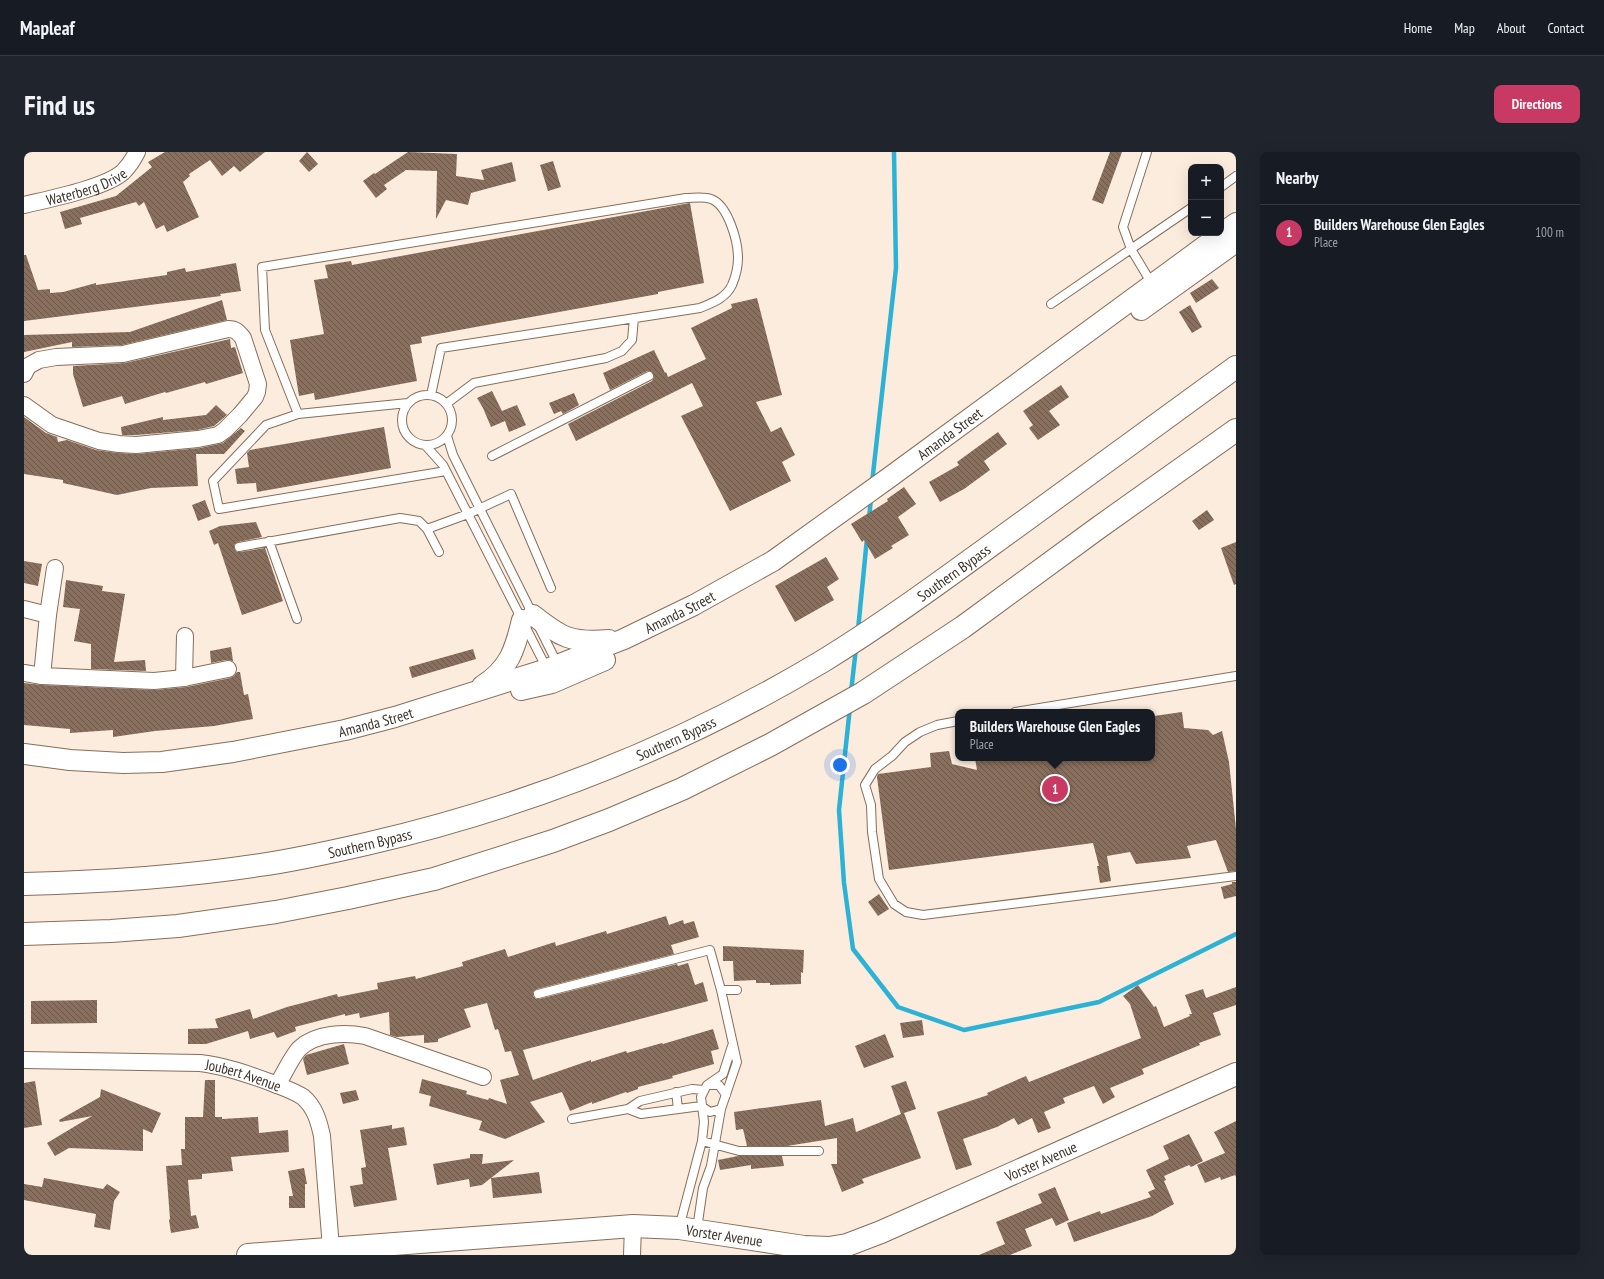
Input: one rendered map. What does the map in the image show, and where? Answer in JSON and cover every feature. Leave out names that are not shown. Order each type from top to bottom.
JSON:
[{"type":"main road","name":"Southern Bypass","points":[[24,884],[164,877],[257,866],[303,858],[413,833],[491,811],[590,775],[653,749],[746,704],[822,661],[895,615],[1236,367]]},
{"type":"main road","points":[[24,934],[111,931],[178,926],[276,912],[348,898],[434,879],[552,841],[609,820],[682,789],[770,745],[863,693],[963,627],[1098,528],[1236,430]]},
{"type":"main road","name":"Vorster Avenue","points":[[248,1255],[632,1226],[688,1230],[831,1252],[881,1232],[1236,1074]]},
{"type":"street","name":"Waterberg Drive","points":[[24,205],[107,182],[122,173],[130,164],[137,152]]},
{"type":"street","name":"Amanda Street","points":[[24,762],[58,767],[123,771],[165,769],[266,754],[359,734],[555,674],[657,636],[732,597],[798,556],[1156,291],[1236,223]]},
{"type":"street","name":"Amanda Street","points":[[24,754],[108,763],[162,762],[203,757],[345,730],[395,717],[468,694],[555,674],[694,605],[773,561],[890,477],[1156,291],[1236,242]]},
{"type":"street","points":[[24,374],[28,366],[39,360],[56,357],[122,354],[228,329],[234,329],[243,338],[258,388],[255,397],[225,430],[218,435],[198,439],[136,445],[99,441],[52,425],[24,405]]},
{"type":"street","points":[[42,676],[48,615],[55,568]]},
{"type":"street","points":[[24,609],[48,615]]},
{"type":"street","points":[[468,694],[494,678],[508,663],[528,617],[563,636],[576,640],[590,641],[624,639]]},
{"type":"street","points":[[184,678],[185,636]]},
{"type":"street","points":[[24,673],[42,676],[154,681],[184,678],[228,669]]},
{"type":"street","points":[[277,1085],[299,1049],[308,1043],[321,1038],[340,1034],[365,1036],[483,1077]]},
{"type":"street","name":"Joubert Avenue","points":[[24,1060],[200,1063],[225,1066],[277,1085],[303,1098],[314,1111],[319,1121],[324,1156],[331,1248]]},
{"type":"street","points":[[632,1226],[632,1255]]},
{"type":"lane","points":[[1147,152],[1123,227],[1130,250],[1156,291]]},
{"type":"lane","points":[[1224,185],[1236,176]]},
{"type":"lane","points":[[298,414],[265,330],[262,267],[686,198],[710,198],[719,204],[730,220],[736,240],[738,259],[732,286],[719,300],[700,308],[441,348],[431,395]]},
{"type":"lane","points":[[1051,304],[1188,210]]},
{"type":"lane","points":[[446,404],[474,383],[606,358],[622,351],[632,340],[634,318]]},
{"type":"lane","points":[[492,456],[650,376]]},
{"type":"lane","points":[[422,395],[431,395],[439,398],[446,404],[452,419],[451,428],[447,436],[434,445],[426,446],[411,440],[405,434],[402,426],[404,410],[408,403],[414,398],[422,395]]},
{"type":"lane","points":[[408,403],[298,414],[266,425],[213,480],[219,509],[446,471]]},
{"type":"lane","points":[[447,436],[453,455],[480,508],[555,674]]},
{"type":"lane","points":[[426,446],[443,465],[468,514],[528,617],[555,674]]},
{"type":"lane","points":[[428,529],[468,514],[511,494],[551,588]]},
{"type":"lane","points":[[239,547],[400,518],[419,521],[428,529],[439,552]]},
{"type":"lane","points":[[269,541],[297,620]]},
{"type":"lane","points":[[1033,709],[1236,676]]},
{"type":"lane","points":[[955,722],[937,725],[920,732],[905,742],[892,756],[875,769],[865,785],[872,805],[872,832],[879,879],[894,904],[906,912],[923,915],[1236,876]]},
{"type":"lane","points":[[538,994],[710,950],[721,990],[732,1046],[737,1062],[721,1109],[710,1166],[688,1230]]},
{"type":"lane","points":[[721,990],[737,990]]},
{"type":"lane","points":[[688,1230],[704,1122],[701,1097],[706,1088],[723,1074],[732,1046]]},
{"type":"lane","points":[[572,1119],[628,1109],[640,1101],[692,1089],[719,1085],[726,1095]]},
{"type":"lane","points":[[676,1092],[678,1109]]},
{"type":"lane","points":[[628,1109],[641,1114],[701,1106],[710,1112],[721,1109]]},
{"type":"lane","points":[[702,1142],[739,1151],[819,1151]]},
{"type":"building","points":[[165,152],[265,152],[240,172],[234,166],[222,176],[210,160],[189,174],[190,176],[183,182],[199,217],[167,232],[164,225],[156,229],[144,202],[139,206],[136,202],[80,218],[82,224],[65,229],[60,212],[116,196],[152,167],[148,162]]},
{"type":"building","points":[[307,152],[318,164],[309,172],[299,161]]},
{"type":"building","points":[[408,152],[457,154],[456,176],[484,180],[481,170],[512,162],[516,181],[471,193],[468,205],[446,200],[436,219],[437,171],[406,170],[384,185],[387,189],[376,198],[363,181]]},
{"type":"building","points":[[1110,152],[1122,152],[1103,204],[1092,200]]},
{"type":"building","points":[[553,161],[561,187],[548,191],[540,165]]},
{"type":"building","points":[[690,203],[704,283],[658,292],[658,294],[421,337],[422,343],[410,345],[417,381],[315,400],[314,393],[299,396],[290,340],[324,334],[314,280],[328,278],[325,265],[351,261],[352,265]]},
{"type":"building","points":[[24,255],[26,255],[38,290],[50,289],[50,293],[63,292],[96,283],[96,285],[167,275],[167,272],[185,268],[186,272],[236,263],[241,291],[220,294],[221,296],[24,321]]},
{"type":"building","points":[[1212,279],[1219,288],[1196,303],[1190,293]]},
{"type":"building","points":[[757,298],[782,395],[756,402],[771,432],[781,427],[795,455],[782,462],[791,481],[730,511],[681,416],[703,406],[692,383],[576,441],[568,424],[652,381],[654,377],[652,372],[647,371],[610,390],[603,373],[654,350],[668,377],[706,359],[691,328],[732,308],[731,304]]},
{"type":"building","points":[[222,300],[227,320],[122,345],[72,347],[72,342],[24,352],[24,335],[130,332]]},
{"type":"building","points":[[1190,305],[1202,327],[1192,333],[1179,312]]},
{"type":"building","points":[[230,339],[231,348],[235,347],[243,373],[206,384],[205,382],[166,393],[165,392],[125,404],[122,396],[83,407],[73,374],[73,366],[125,363]]},
{"type":"building","points":[[1061,385],[1069,397],[1049,411],[1060,425],[1038,440],[1029,428],[1033,425],[1023,411]]},
{"type":"building","points":[[492,391],[502,411],[517,405],[526,425],[509,432],[505,421],[491,427],[477,398]]},
{"type":"building","points":[[574,393],[579,405],[563,414],[561,411],[554,414],[549,403]]},
{"type":"building","points":[[216,405],[227,415],[214,426],[197,430],[122,435],[121,427],[163,417],[163,420],[206,415]]},
{"type":"building","points":[[24,417],[46,433],[57,437],[58,442],[67,440],[96,450],[118,453],[137,454],[200,448],[223,443],[241,428],[245,431],[224,454],[196,454],[198,486],[151,488],[117,495],[63,483],[63,480],[24,474]]},
{"type":"building","points":[[384,427],[391,468],[257,492],[256,483],[237,484],[235,469],[249,467],[247,453],[250,450]]},
{"type":"building","points":[[998,432],[1007,444],[984,461],[990,470],[964,489],[940,502],[929,482],[959,465],[957,462]]},
{"type":"building","points":[[904,487],[916,504],[898,517],[909,535],[891,546],[893,548],[875,559],[864,540],[862,542],[851,524],[888,501],[887,499]]},
{"type":"building","points":[[205,500],[211,516],[198,521],[192,505]]},
{"type":"building","points":[[1207,510],[1214,520],[1199,530],[1192,521]]},
{"type":"building","points":[[256,522],[262,537],[238,542],[234,545],[234,548],[237,552],[240,552],[265,548],[283,601],[242,615],[218,543],[214,545],[209,531],[220,526]]},
{"type":"building","points":[[1236,542],[1236,584],[1234,585],[1221,548]]},
{"type":"building","points":[[826,557],[839,579],[827,587],[834,600],[795,622],[775,586]]},
{"type":"building","points":[[24,561],[42,564],[38,586],[24,583]]},
{"type":"building","points":[[66,580],[103,586],[102,591],[125,594],[114,662],[145,660],[146,671],[91,669],[91,644],[74,641],[80,609],[63,607]]},
{"type":"building","points":[[231,647],[233,661],[226,660],[211,663],[210,651]]},
{"type":"building","points":[[473,649],[476,659],[412,678],[409,667]]},
{"type":"building","points":[[237,672],[240,672],[244,695],[248,694],[253,719],[214,726],[155,731],[113,737],[113,730],[70,733],[70,729],[24,725],[24,683],[155,690],[186,687],[230,678]]},
{"type":"building","points":[[1182,712],[1184,728],[1208,730],[1213,735],[1222,731],[1229,762],[1236,829],[1236,871],[1228,872],[1216,840],[1187,846],[1191,858],[1136,864],[1130,852],[1107,856],[1111,881],[1100,883],[1097,866],[1099,866],[1093,843],[889,870],[877,777],[878,774],[931,767],[930,753],[949,751],[952,764],[977,770],[976,761],[1155,761],[1155,716]]},
{"type":"building","points":[[1232,882],[1236,882],[1236,896],[1224,899],[1221,887],[1232,884]]},
{"type":"building","points":[[879,894],[889,909],[878,916],[868,902]]},
{"type":"building","points":[[666,916],[669,925],[683,920],[684,924],[694,921],[699,937],[671,945],[674,954],[537,989],[533,992],[533,996],[536,999],[539,999],[677,964],[678,966],[688,963],[695,985],[703,982],[708,1001],[523,1050],[533,1080],[591,1060],[591,1062],[626,1051],[627,1053],[662,1043],[663,1044],[713,1029],[719,1049],[711,1051],[714,1064],[672,1076],[673,1078],[638,1087],[638,1089],[592,1104],[592,1102],[570,1111],[562,1092],[530,1102],[545,1122],[505,1139],[479,1130],[482,1121],[429,1106],[431,1096],[419,1093],[422,1079],[467,1091],[466,1094],[488,1100],[489,1098],[507,1104],[500,1080],[519,1075],[511,1051],[505,1052],[498,1029],[495,1030],[487,1003],[464,1009],[471,1027],[438,1039],[438,1042],[424,1043],[424,1035],[396,1037],[390,1035],[389,1012],[360,1018],[359,1013],[345,1016],[345,1014],[295,1027],[296,1031],[277,1038],[274,1032],[250,1039],[248,1031],[206,1044],[188,1044],[188,1029],[218,1028],[215,1019],[250,1009],[253,1019],[287,1007],[337,994],[338,997],[378,989],[377,983],[415,976],[416,979],[463,966],[462,962],[505,949],[508,957],[555,942],[556,946],[606,931],[607,934]]},
{"type":"building","points":[[723,946],[804,950],[801,984],[770,985],[770,983],[756,983],[756,980],[734,981],[733,961],[723,961]]},
{"type":"building","points":[[1138,985],[1154,1007],[1156,1006],[1164,1027],[1190,1016],[1189,1014],[1192,1014],[1185,995],[1203,989],[1206,998],[1236,987],[1236,1005],[1213,1013],[1221,1035],[1199,1043],[1200,1045],[1142,1069],[1144,1074],[1110,1088],[1115,1097],[1103,1104],[1094,1086],[1063,1098],[1065,1103],[1044,1112],[1051,1128],[1038,1133],[1032,1118],[1018,1125],[1014,1118],[997,1127],[963,1139],[972,1165],[956,1170],[937,1112],[988,1095],[987,1093],[1026,1076],[1029,1082],[1141,1038],[1130,1004],[1123,996]]},
{"type":"building","points":[[97,1000],[97,1023],[31,1024],[31,1001]]},
{"type":"building","points":[[922,1020],[924,1035],[903,1038],[900,1023]]},
{"type":"building","points":[[885,1034],[894,1057],[864,1068],[855,1046]]},
{"type":"building","points":[[344,1044],[349,1064],[307,1075],[303,1059],[306,1055]]},
{"type":"building","points":[[205,1080],[215,1080],[215,1117],[222,1117],[222,1119],[258,1117],[259,1133],[288,1130],[289,1152],[231,1157],[233,1171],[202,1174],[202,1179],[188,1180],[191,1216],[196,1215],[199,1228],[171,1233],[166,1166],[182,1165],[181,1149],[185,1149],[185,1117],[203,1117]]},
{"type":"building","points":[[35,1081],[42,1125],[24,1128],[24,1083]]},
{"type":"building","points":[[906,1081],[916,1109],[904,1113],[921,1158],[862,1179],[864,1183],[842,1192],[831,1164],[837,1164],[837,1138],[787,1146],[747,1146],[743,1129],[736,1130],[734,1112],[821,1100],[825,1126],[853,1118],[856,1132],[901,1114],[891,1086]]},
{"type":"building","points":[[101,1089],[161,1113],[152,1133],[143,1129],[143,1151],[69,1148],[55,1156],[47,1143],[92,1116],[60,1122],[59,1120],[100,1097]]},
{"type":"building","points":[[356,1090],[359,1100],[343,1104],[340,1093]]},
{"type":"building","points":[[1236,1121],[1236,1177],[1235,1175],[1221,1180],[1220,1177],[1205,1183],[1197,1165],[1225,1153],[1214,1132]]},
{"type":"building","points":[[392,1125],[392,1129],[404,1127],[407,1145],[388,1148],[397,1200],[354,1207],[350,1186],[363,1184],[361,1168],[366,1167],[360,1130]]},
{"type":"building","points":[[1189,1134],[1203,1161],[1191,1167],[1189,1165],[1164,1176],[1166,1180],[1164,1181],[1174,1204],[1152,1216],[1074,1242],[1067,1223],[1100,1211],[1101,1214],[1151,1197],[1148,1192],[1155,1189],[1146,1170],[1169,1159],[1163,1146]]},
{"type":"building","points":[[470,1154],[483,1154],[482,1164],[514,1160],[482,1185],[470,1187],[469,1179],[437,1185],[433,1164],[470,1158]]},
{"type":"building","points":[[738,1156],[782,1156],[784,1166],[751,1169],[751,1165],[720,1170],[718,1160]]},
{"type":"building","points":[[304,1168],[307,1184],[305,1184],[305,1208],[289,1208],[289,1196],[293,1196],[288,1171]]},
{"type":"building","points":[[539,1172],[542,1193],[493,1198],[491,1178]]},
{"type":"building","points":[[44,1178],[103,1189],[107,1184],[120,1192],[114,1201],[110,1230],[94,1227],[96,1214],[24,1200],[24,1184],[42,1187]]},
{"type":"building","points":[[1055,1187],[1069,1220],[1056,1226],[1052,1218],[1025,1229],[1032,1246],[1010,1255],[979,1255],[1005,1244],[996,1222],[1042,1203],[1038,1194]]},
{"type":"waterway","points":[[872,483],[896,268],[894,152]]},
{"type":"waterway","points":[[869,519],[871,498]]},
{"type":"waterway","points":[[858,630],[867,538]]},
{"type":"waterway","points":[[851,692],[856,648]]},
{"type":"waterway","points":[[850,707],[839,810],[844,883],[853,949],[898,1007],[964,1030],[1099,1002],[1236,934]]},
{"type":"place","name":"Builders Warehouse Glen Eagles","points":[[1055,789]]}]
